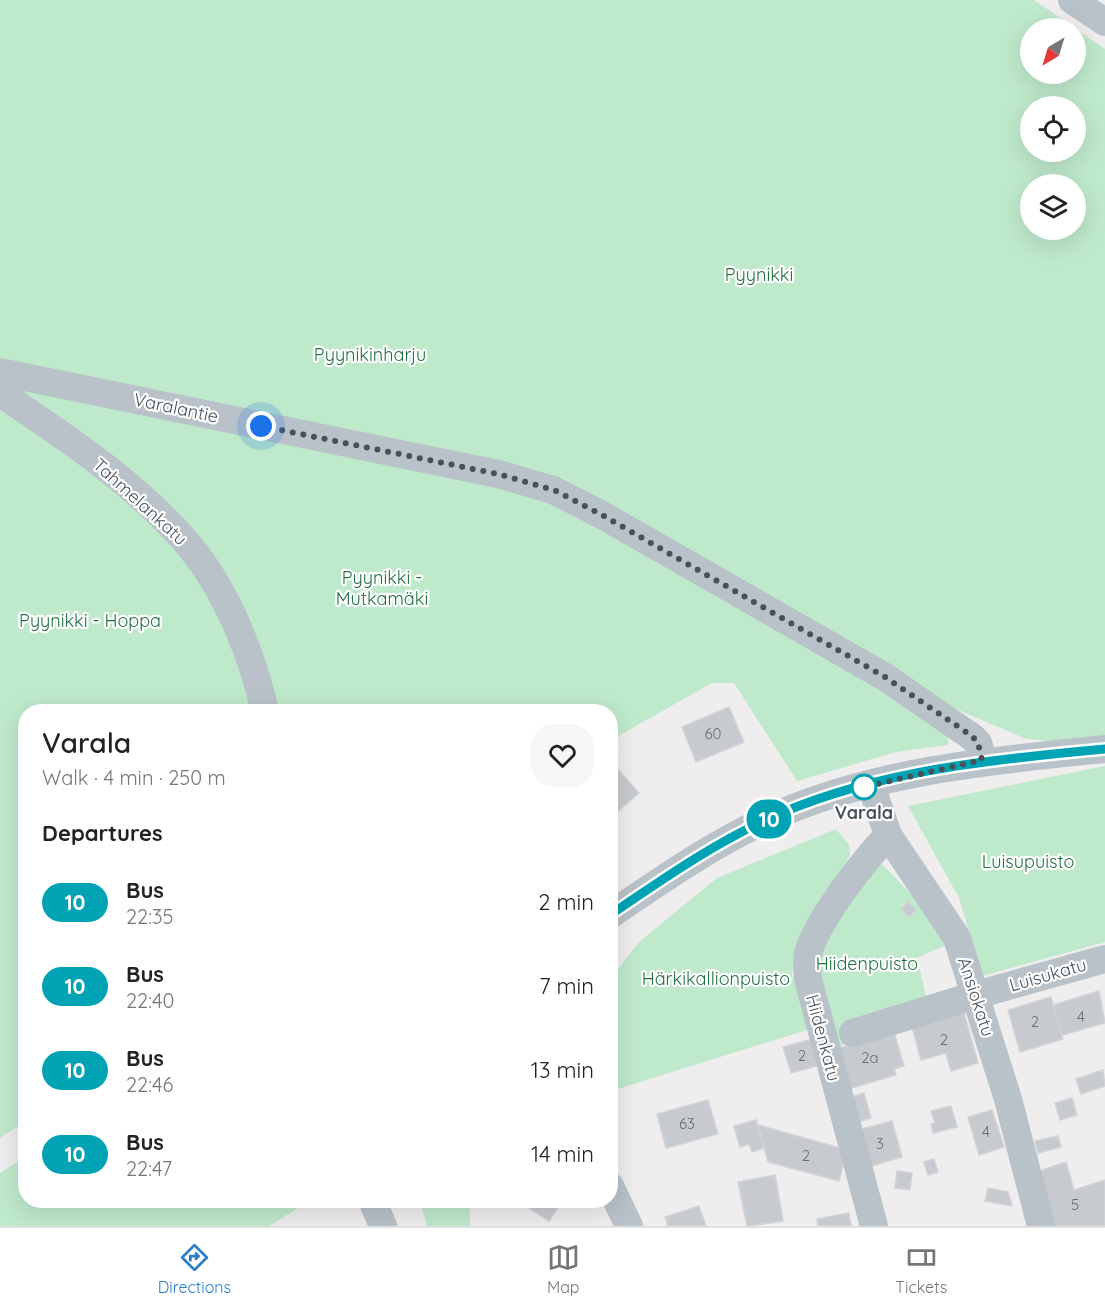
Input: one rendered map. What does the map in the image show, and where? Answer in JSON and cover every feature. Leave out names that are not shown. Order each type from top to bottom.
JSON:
[{"type":"street","points":[[1072,0],[1105,22]]},
{"type":"street","name":"Varalantie","points":[[0,372],[498,474],[554,490],[602,515],[885,677],[972,736],[978,743],[982,760]]},
{"type":"street","name":"Tahmelankatu","points":[[0,393],[120,480],[162,517],[192,550],[214,583],[238,630],[264,704]]},
{"type":"street","points":[[618,910],[661,880],[758,824],[820,799],[982,760],[1105,749]]},
{"type":"street","name":"Ansiokatu","points":[[872,785],[888,835],[957,938],[1008,1099],[1041,1226]]},
{"type":"street","name":"Hiidenkatu","points":[[874,1226],[810,990],[806,963],[810,946],[821,926],[865,860],[888,835]]},
{"type":"street","name":"Luisukatu","points":[[853,1033],[976,995],[1105,959]]},
{"type":"street","points":[[618,1203],[629,1226]]},
{"type":"street","points":[[375,1208],[383,1226]]},
{"type":"green space","name":"Pyynikinharju","points":[[0,0],[1034,0],[1060,18],[1020,18],[1020,84],[1086,84],[1086,36],[1105,49],[1105,736],[1065,742],[1026,739],[949,706],[948,745],[896,752],[797,781],[734,683],[712,683],[618,736],[618,704],[18,704],[18,1126],[0,1138]]},
{"type":"green space","name":"Luisupuisto","points":[[1105,766],[1105,942],[982,976],[959,898],[908,806]]},
{"type":"green space","name":"Härkikallionpuisto","points":[[836,829],[849,845],[850,855],[794,954],[792,976],[813,1028],[618,1089],[618,969],[639,942],[717,878]]},
{"type":"green space","name":"Hiidenpuisto","points":[[870,865],[883,865],[926,910],[946,945],[917,958],[927,1000],[851,1043],[835,1047],[816,964],[828,931]]},
{"type":"green space","points":[[18,1161],[18,1208],[298,1208],[269,1226],[0,1226],[0,1173]]},
{"type":"green space","points":[[422,1208],[469,1208],[470,1226],[427,1226]]},
{"type":"building","points":[[729,707],[744,742],[696,762],[682,727]]},
{"type":"building","points":[[618,769],[639,793],[618,811]]},
{"type":"building","points":[[908,902],[916,910],[909,917],[901,909]]},
{"type":"building","points":[[1099,991],[1105,1023],[1062,1035],[1053,1005]]},
{"type":"building","points":[[1051,997],[1063,1039],[1020,1052],[1008,1010]]},
{"type":"building","points":[[964,1013],[978,1063],[951,1071],[946,1053],[921,1060],[912,1027]]},
{"type":"building","points":[[894,1032],[904,1066],[894,1069],[896,1075],[848,1089],[836,1049]]},
{"type":"building","points":[[813,1039],[820,1065],[791,1073],[783,1047]]},
{"type":"building","points":[[1103,1070],[1105,1086],[1081,1094],[1076,1079]]},
{"type":"building","points":[[864,1093],[871,1118],[855,1123],[848,1098]]},
{"type":"building","points":[[1072,1098],[1077,1115],[1060,1120],[1055,1103]]},
{"type":"building","points":[[708,1100],[718,1134],[666,1148],[657,1114]]},
{"type":"building","points":[[951,1106],[957,1127],[933,1133],[931,1124],[935,1123],[931,1111]]},
{"type":"building","points":[[992,1110],[1004,1147],[979,1155],[968,1117]]},
{"type":"building","points":[[756,1120],[764,1148],[752,1152],[749,1144],[740,1147],[734,1126]]},
{"type":"building","points":[[892,1121],[902,1157],[868,1167],[858,1130]]},
{"type":"building","points":[[758,1125],[847,1150],[839,1181],[768,1162]]},
{"type":"building","points":[[1058,1136],[1061,1147],[1038,1153],[1035,1141]]},
{"type":"building","points":[[934,1159],[938,1172],[928,1175],[924,1162]]},
{"type":"building","points":[[1066,1162],[1074,1190],[1105,1180],[1105,1226],[1054,1226],[1034,1173]]},
{"type":"building","points":[[897,1171],[912,1173],[910,1190],[895,1188]]},
{"type":"building","points":[[775,1175],[783,1221],[747,1226],[738,1182]]},
{"type":"building","points":[[988,1188],[1008,1192],[1012,1206],[985,1201]]},
{"type":"building","points":[[699,1206],[706,1226],[668,1226],[665,1217]]},
{"type":"building","points":[[529,1208],[558,1208],[549,1221]]},
{"type":"building","points":[[849,1213],[851,1226],[818,1226],[817,1219]]},
{"type":"bus line","name":"10","points":[[618,910],[708,851],[779,814],[820,799],[982,760],[1105,749]]},
{"type":"place","name":"Varala","points":[[864,787]]},
{"type":"route","points":[[261,426],[498,474],[554,490],[602,515],[885,677],[972,736],[978,743],[982,760],[864,787]]},
{"type":"park label","name":"Pyynikki","points":[[759,275]]},
{"type":"park label","name":"Pyynikki - Mutkamäki","points":[[382,588]]},
{"type":"park label","name":"Pyynikki - Hoppa","points":[[90,621]]}]
